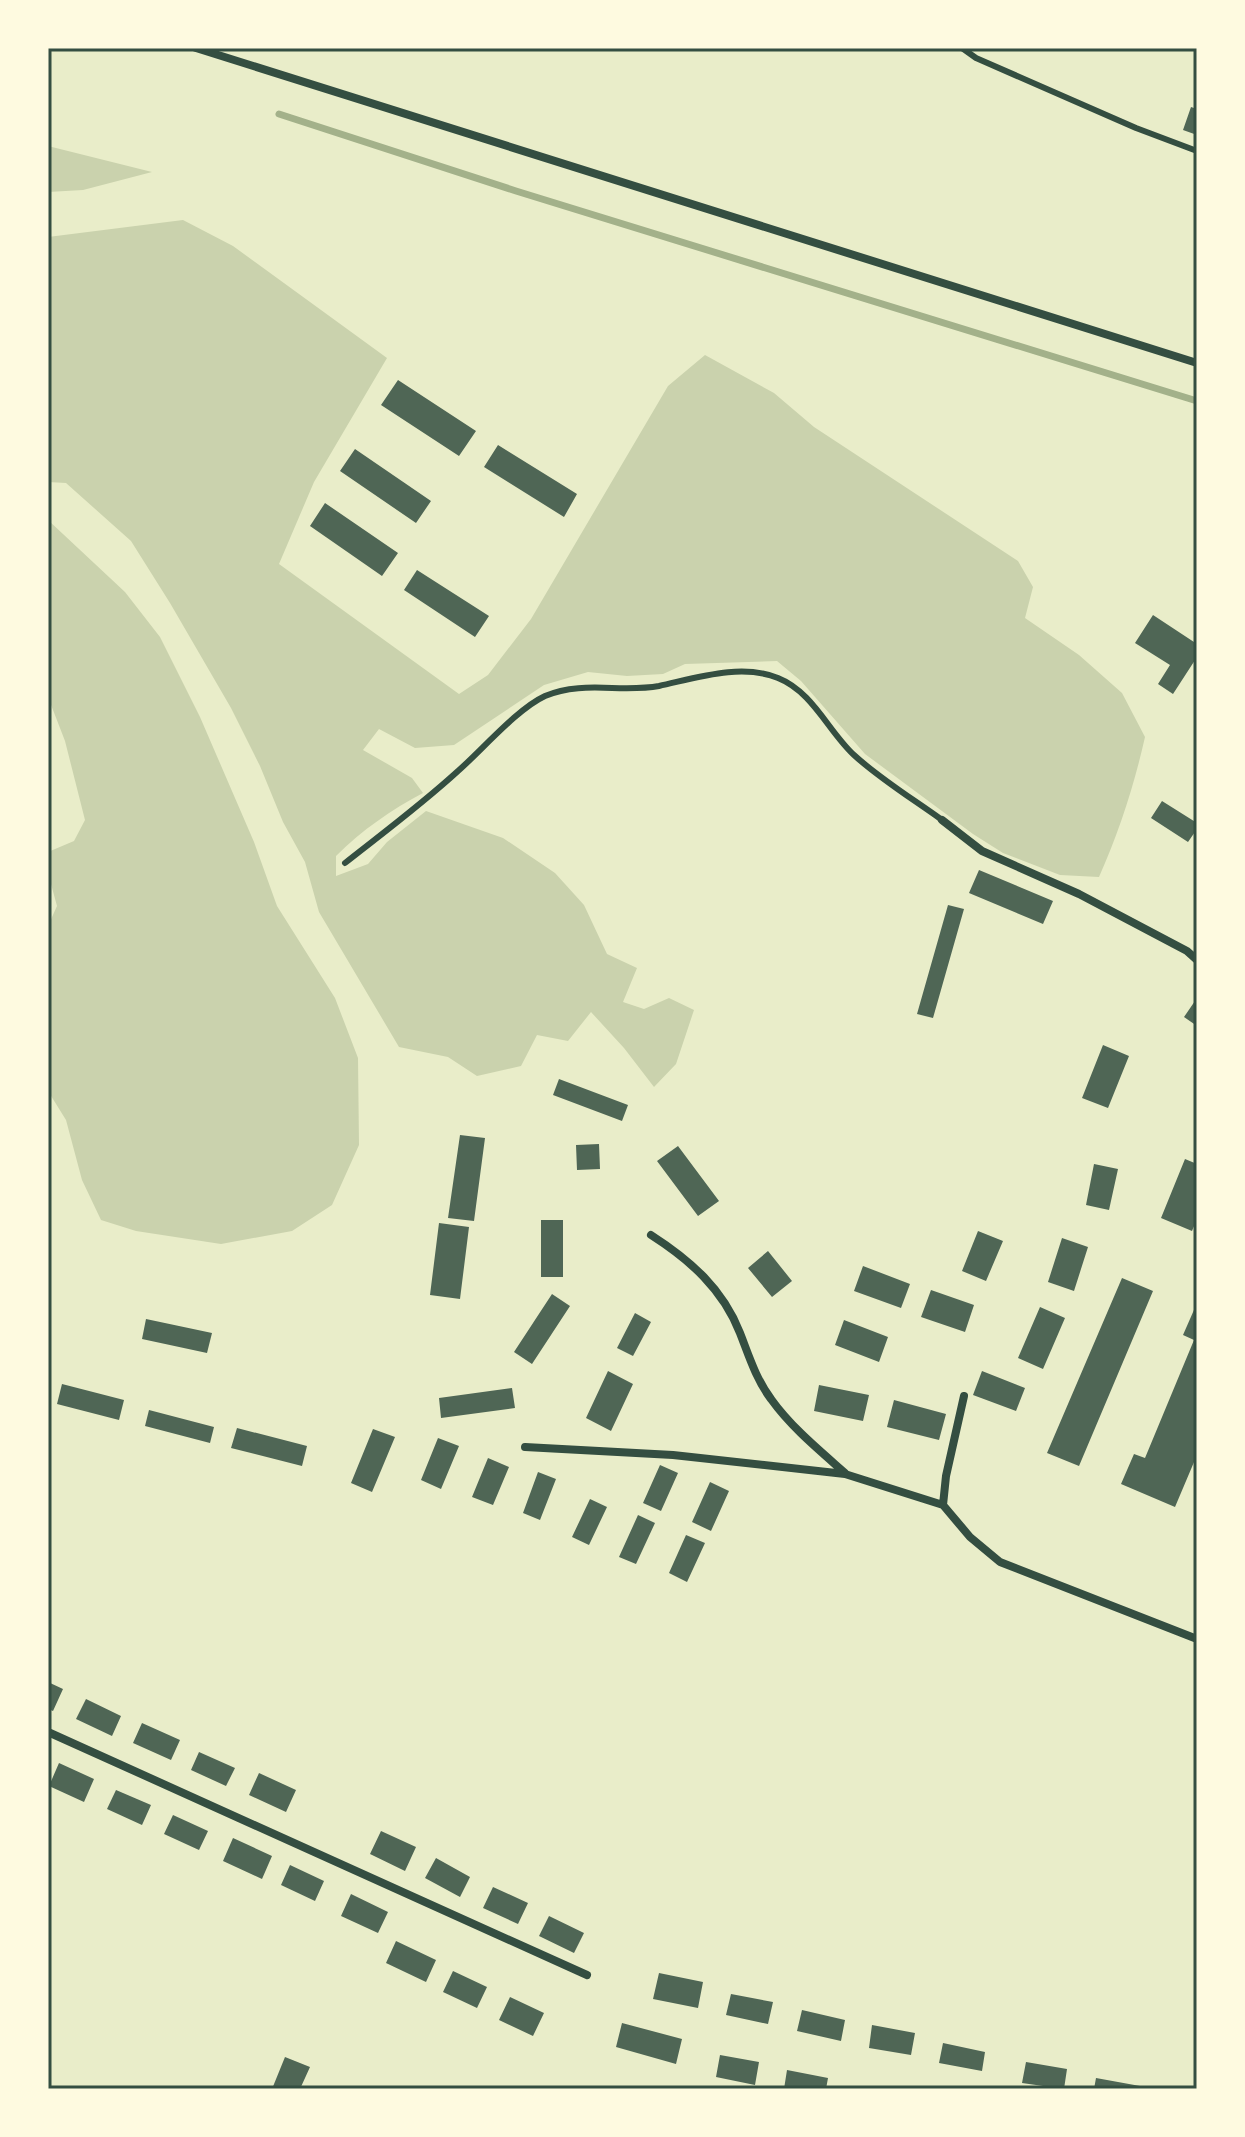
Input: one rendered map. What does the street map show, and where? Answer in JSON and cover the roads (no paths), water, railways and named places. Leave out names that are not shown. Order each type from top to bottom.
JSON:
[{"type":"street","points":[[196,48],[1197,363]]},
{"type":"street","points":[[942,820],[982,851],[1079,894],[1187,951],[1197,960]]},
{"type":"street","points":[[651,1235],[705,1276],[724,1299],[753,1370],[771,1400],[845,1474]]},
{"type":"street","points":[[943,1505],[946,1476],[964,1396]]},
{"type":"street","points":[[525,1447],[673,1455],[845,1474],[943,1505],[970,1537],[1000,1562],[1197,1639]]},
{"type":"street","points":[[48,1732],[587,1975]]},
{"type":"lane","points":[[962,48],[976,58],[1136,128],[1197,151]]},
{"type":"lane","points":[[345,863],[408,814],[514,719],[544,697],[575,687],[654,687],[742,672],[778,678],[808,698],[854,755],[942,820]]},
{"type":"waterway","points":[[279,114],[516,191],[1197,401]]}]
